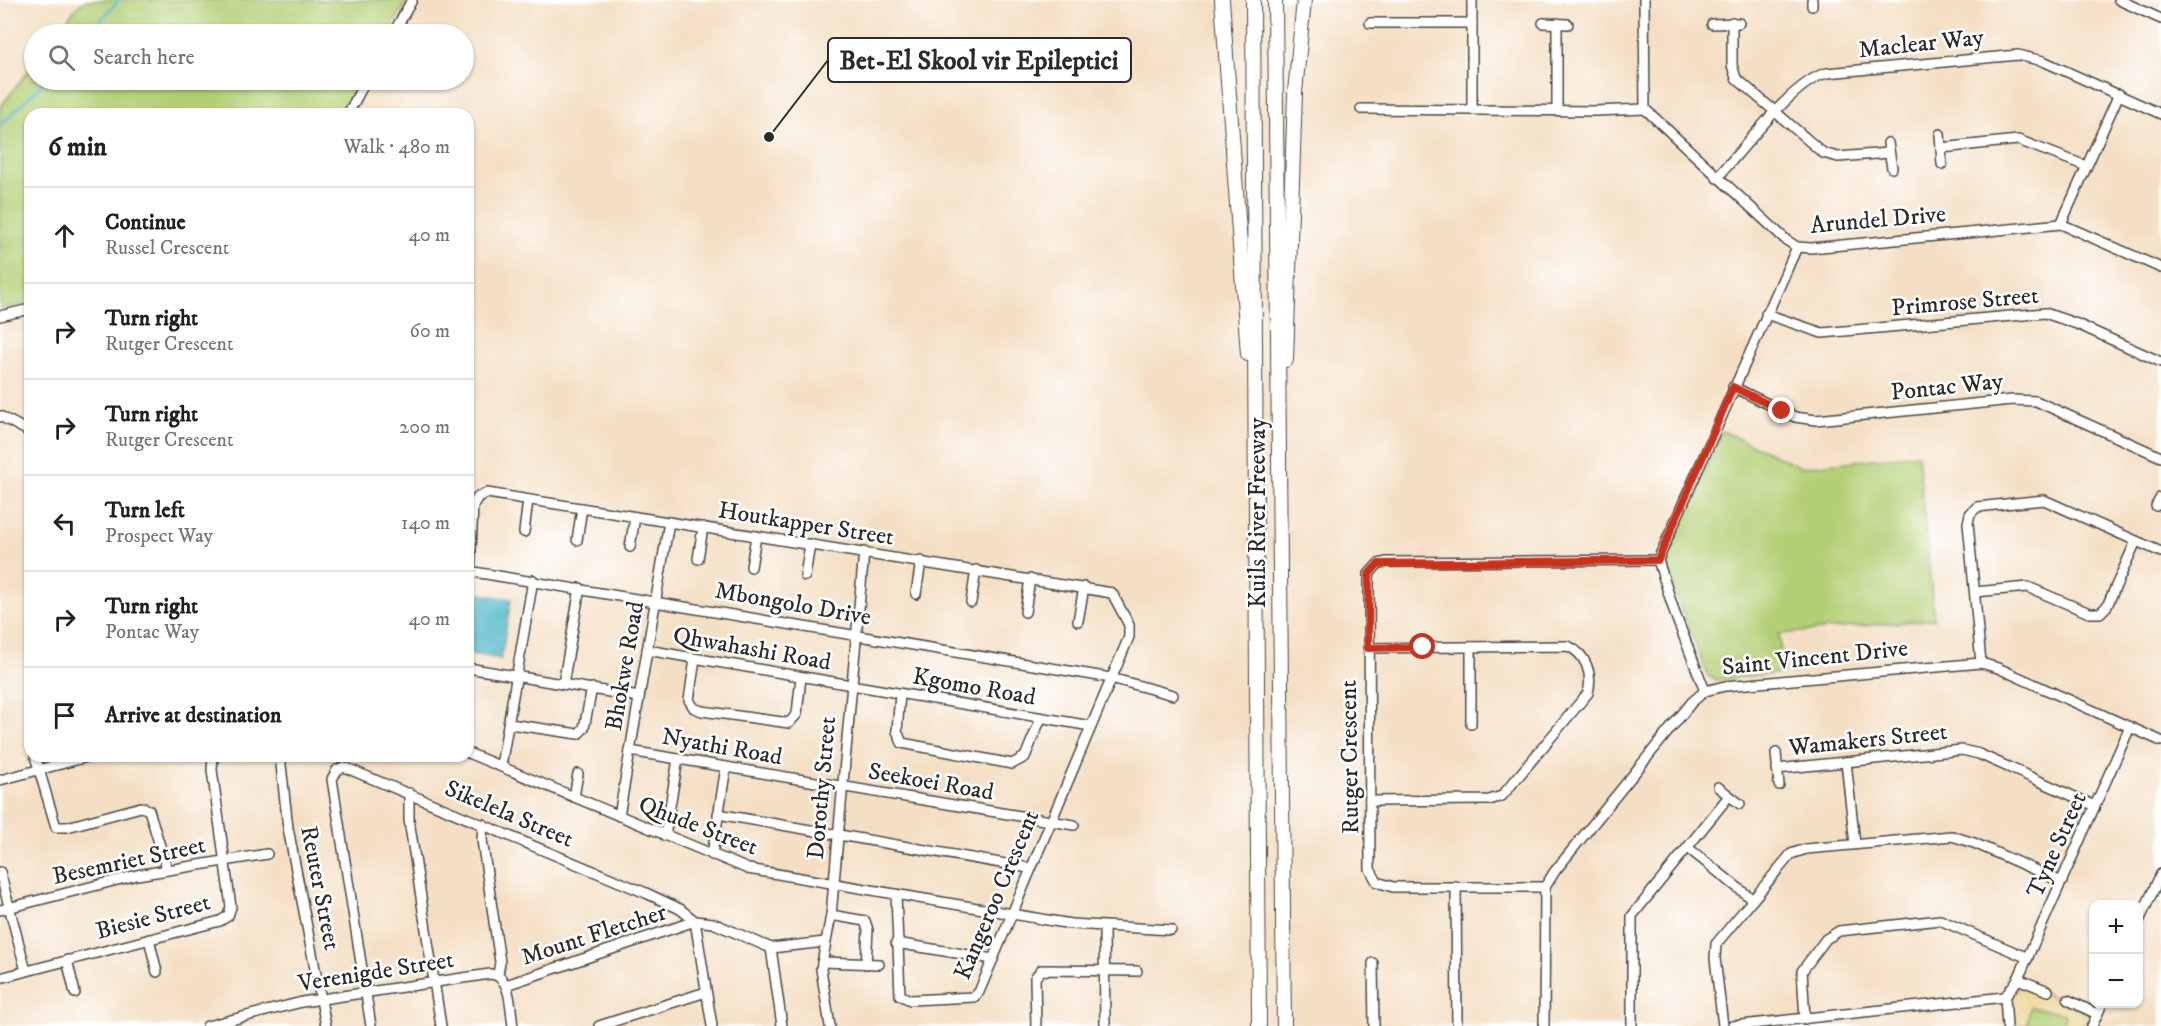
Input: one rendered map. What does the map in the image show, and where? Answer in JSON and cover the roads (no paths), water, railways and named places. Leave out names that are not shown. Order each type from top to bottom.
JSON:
[{"type":"highway","points":[[1222,0],[1245,327],[1256,392]]},
{"type":"highway","name":"Kuils River Freeway","points":[[1253,0],[1260,1026]]},
{"type":"highway","name":"Kuils River Freeway","points":[[1275,0],[1284,1026]]},
{"type":"highway","points":[[1279,394],[1289,334],[1294,92],[1304,0]]},
{"type":"street","points":[[399,24],[412,0]]},
{"type":"street","points":[[1472,0],[1472,109]]},
{"type":"street","points":[[1361,109],[1645,109],[1644,0]]},
{"type":"street","points":[[2119,0],[2161,19]]},
{"type":"street","points":[[1370,23],[1472,23]]},
{"type":"street","points":[[1543,23],[1568,24]]},
{"type":"street","points":[[1557,23],[1557,109]]},
{"type":"street","points":[[1712,24],[1736,23],[1732,64],[1736,78],[1816,148],[1830,156],[1889,148],[1892,168]]},
{"type":"street","name":"Maclear Way","points":[[1717,178],[1805,82],[1818,75],[2006,55],[2028,56],[2161,114]]},
{"type":"street","points":[[351,108],[361,90]]},
{"type":"street","points":[[2061,224],[2119,94]]},
{"type":"street","name":"Arundel Drive","points":[[1645,109],[1717,178],[1797,247],[1811,248],[2061,224],[2161,267]]},
{"type":"street","points":[[1940,134],[1942,164]]},
{"type":"street","points":[[1941,148],[2018,140],[2086,166]]},
{"type":"street","points":[[1705,691],[1672,606],[1658,560],[1797,247]]},
{"type":"street","points":[[0,316],[24,310]]},
{"type":"street","name":"Primrose Street","points":[[1766,314],[1822,333],[2045,313],[2077,324],[2161,363]]},
{"type":"street","name":"Pontac Way","points":[[1733,387],[1795,417],[1816,420],[2012,400],[2036,401],[2161,456]]},
{"type":"street","points":[[0,416],[24,429]]},
{"type":"street","name":"Houtkapper Street","points":[[474,521],[476,500],[487,494],[1112,593],[1130,628],[1112,678]]},
{"type":"street","points":[[2156,506],[2161,496]]},
{"type":"street","points":[[524,532],[528,500]]},
{"type":"street","points":[[1981,663],[1968,522],[1973,510],[1981,505],[2044,500],[2161,552]]},
{"type":"street","points":[[578,540],[582,508]]},
{"type":"street","points":[[630,547],[635,517]]},
{"type":"street","name":"Bhokwe Road","points":[[619,816],[669,522]]},
{"type":"street","points":[[698,559],[703,527]]},
{"type":"street","points":[[751,567],[756,536]]},
{"type":"street","points":[[1975,592],[2028,587],[2089,612],[2100,613],[2107,606],[2136,541]]},
{"type":"street","points":[[805,576],[810,544]]},
{"type":"street","name":"Dorothy Street","points":[[830,1026],[822,962],[831,915],[850,685],[864,552]]},
{"type":"street","name":"Rutger Crescent","points":[[1545,886],[1393,887],[1377,882],[1370,869],[1369,574],[1378,564],[1658,560]]},
{"type":"street","points":[[916,594],[921,561]]},
{"type":"street","points":[[971,602],[976,570]]},
{"type":"street","name":"Mbongolo Drive","points":[[474,573],[533,580],[1112,678],[1173,695]]},
{"type":"street","points":[[1025,612],[1030,579]]},
{"type":"street","points":[[501,766],[533,580]]},
{"type":"street","points":[[1078,621],[1084,587]]},
{"type":"street","points":[[563,684],[580,588]]},
{"type":"street","points":[[1368,648],[1568,646],[1581,653],[1589,675],[1588,693],[1502,796],[1489,800],[1370,801]]},
{"type":"street","points":[[1471,647],[1472,724]]},
{"type":"street","name":"Qhwahashi Road","points":[[647,650],[850,685]]},
{"type":"street","points":[[695,659],[689,700],[694,708],[702,711],[789,723],[797,714],[801,677]]},
{"type":"street","name":"Saint Vincent Drive","points":[[1545,886],[1692,702],[1705,691],[1736,685],[1981,663],[1998,668],[2161,741]]},
{"type":"street","points":[[474,671],[639,696]]},
{"type":"street","name":"Kangeroo Crescent","points":[[896,894],[897,990],[902,998],[907,1000],[974,997],[979,992],[1029,868],[1112,678]]},
{"type":"street","name":"Kgomo Road","points":[[850,685],[1091,726]]},
{"type":"street","points":[[510,724],[578,734],[584,728],[592,688]]},
{"type":"street","points":[[900,694],[897,731],[902,743],[1012,764],[1025,757],[1041,718]]},
{"type":"street","name":"Tyne Street","points":[[2005,997],[2018,979],[2028,958],[2130,727]]},
{"type":"street","name":"Nyathi Road","points":[[630,751],[842,787]]},
{"type":"street","name":"Wamakers Street","points":[[1777,769],[1954,751],[1970,752],[2095,806]]},
{"type":"street","name":"Wamakers Street","points":[[1776,753],[1779,785]]},
{"type":"street","name":"Qhude Street","points":[[474,755],[748,869],[1104,928],[1171,930]]},
{"type":"street","points":[[665,836],[678,759]]},
{"type":"street","points":[[37,762],[56,827],[67,827],[141,807],[149,810],[167,869]]},
{"type":"street","points":[[0,780],[69,762]]},
{"type":"street","name":"Biesie Street","points":[[0,978],[223,920],[228,916],[231,907],[213,762]]},
{"type":"street","name":"Reuter Street","points":[[281,762],[288,828],[326,1026]]},
{"type":"street","points":[[1846,762],[1855,844]]},
{"type":"street","name":"Sikelela Street","points":[[371,1026],[333,776],[340,768],[348,767],[672,905],[695,921],[713,923],[771,948],[825,942]]},
{"type":"street","points":[[712,855],[726,767]]},
{"type":"street","points":[[574,797],[578,774]]},
{"type":"street","name":"Seekoei Road","points":[[842,787],[1074,825]]},
{"type":"street","points":[[1718,787],[1740,804]]},
{"type":"street","points":[[409,793],[409,820],[441,1026]]},
{"type":"street","points":[[1632,1026],[1632,916],[1729,796]]},
{"type":"street","points":[[718,814],[1029,868]]},
{"type":"street","points":[[483,824],[482,840],[500,962],[498,975],[506,985],[513,1026]]},
{"type":"street","points":[[1723,1026],[1715,949],[1720,939],[1752,899],[1791,854],[1806,849],[1952,836],[1974,843],[2062,882]]},
{"type":"street","points":[[1688,848],[1752,899]]},
{"type":"street","name":"Besemriet Street","points":[[5,909],[167,869],[267,854]]},
{"type":"street","points":[[0,872],[5,909],[26,971]]},
{"type":"street","points":[[2143,914],[2161,874]]},
{"type":"street","points":[[1456,886],[1457,1026]]},
{"type":"street","points":[[1544,1026],[1545,886]]},
{"type":"street","points":[[831,915],[865,921],[868,930],[866,964]]},
{"type":"street","points":[[1805,1019],[1802,971],[1826,939],[1839,931],[1940,920],[2028,958]]},
{"type":"street","points":[[695,921],[712,1026]]},
{"type":"street","name":"Mount Fletcher","points":[[506,985],[695,921]]},
{"type":"street","points":[[1104,928],[1105,1026]]},
{"type":"street","points":[[149,939],[157,972]]},
{"type":"street","points":[[896,943],[993,959]]},
{"type":"street","points":[[771,948],[782,1026]]},
{"type":"street","points":[[67,960],[75,993]]},
{"type":"street","points":[[822,962],[879,964]]},
{"type":"street","points":[[1373,963],[1374,1026]]},
{"type":"street","points":[[1036,1026],[1035,978],[1041,970],[1137,970]]},
{"type":"street","name":"Verenigde Street","points":[[213,1025],[302,1002],[490,974],[498,975]]},
{"type":"street","points":[[2018,979],[2048,991]]},
{"type":"street","points":[[599,1026],[706,992]]},
{"type":"street","points":[[1732,1026],[2005,997],[2007,1026]]},
{"type":"street","points":[[2068,1000],[2097,1014]]},
{"type":"street","points":[[2092,1026],[2100,1008]]},
{"type":"water","points":[[474,593],[511,599],[501,659],[474,654]]},
{"type":"waterway","points":[[97,24],[119,0]]},
{"type":"waterway","points":[[0,126],[36,90]]},
{"type":"place","name":"Bet-El Skool vir Epileptici","points":[[769,137]]}]
